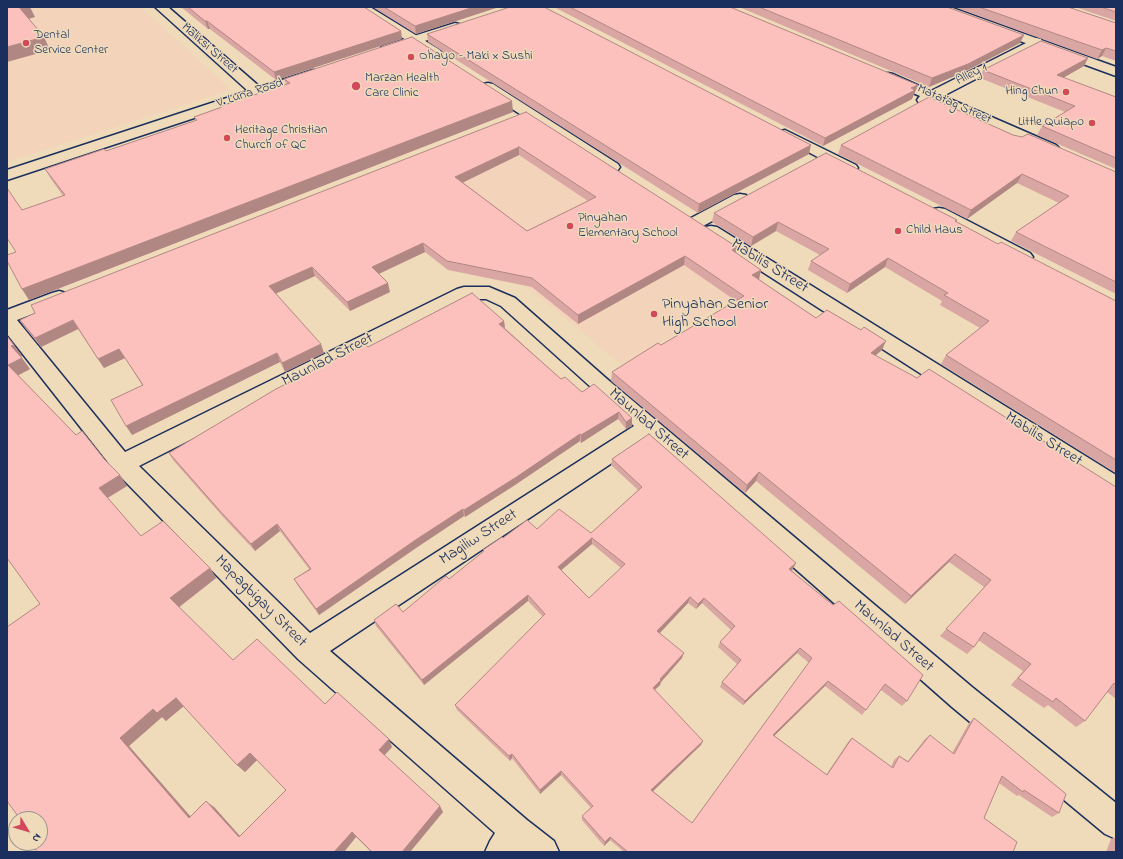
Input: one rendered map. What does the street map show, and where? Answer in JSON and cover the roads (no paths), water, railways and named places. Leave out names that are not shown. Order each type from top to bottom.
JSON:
[{"type":"street","name":"Maliksi Street","points":[[161,7],[258,92]]},
{"type":"street","points":[[362,7],[448,62]]},
{"type":"street","points":[[939,7],[1116,72]]},
{"type":"street","points":[[377,52],[467,23]]},
{"type":"street","name":"Alley 1","points":[[912,107],[1036,42]]},
{"type":"street","name":"V. Luna Road","points":[[7,175],[325,70]]},
{"type":"street","name":"Matatag Street","points":[[875,71],[1060,152]]},
{"type":"street","points":[[474,79],[625,176]]},
{"type":"street","points":[[507,121],[528,113]]},
{"type":"street","points":[[769,126],[860,173]]},
{"type":"street","name":"Mabilis Street","points":[[751,194],[690,218],[1116,487]]},
{"type":"street","points":[[924,206],[1038,264]]},
{"type":"street","points":[[7,317],[73,291]]},
{"type":"street","name":"Maunlad Street","points":[[122,464],[464,293],[489,293],[508,302],[649,427],[962,697],[1116,823]]},
{"type":"street","name":"Mapagbigay Street","points":[[7,321],[122,464],[308,650],[508,841],[544,852]]},
{"type":"street","name":"Magiliw Street","points":[[308,650],[649,427]]},
{"type":"place","name":"Dental Service Center","points":[[26,43]]},
{"type":"place","name":"Ohayo - Maki x Sushi","points":[[411,57]]},
{"type":"place","name":"Marzan Health Care Clinic","points":[[356,86]]},
{"type":"place","name":"Hing Chun","points":[[1066,92]]},
{"type":"place","name":"Little Quiapo","points":[[1092,123]]},
{"type":"place","name":"Heritage Christian Church of QC","points":[[227,138]]},
{"type":"place","name":"Pinyahan Elementary School","points":[[570,226]]},
{"type":"place","name":"Child Haus","points":[[898,231]]},
{"type":"place","name":"Pinyahan Senior High School","points":[[654,314]]}]
